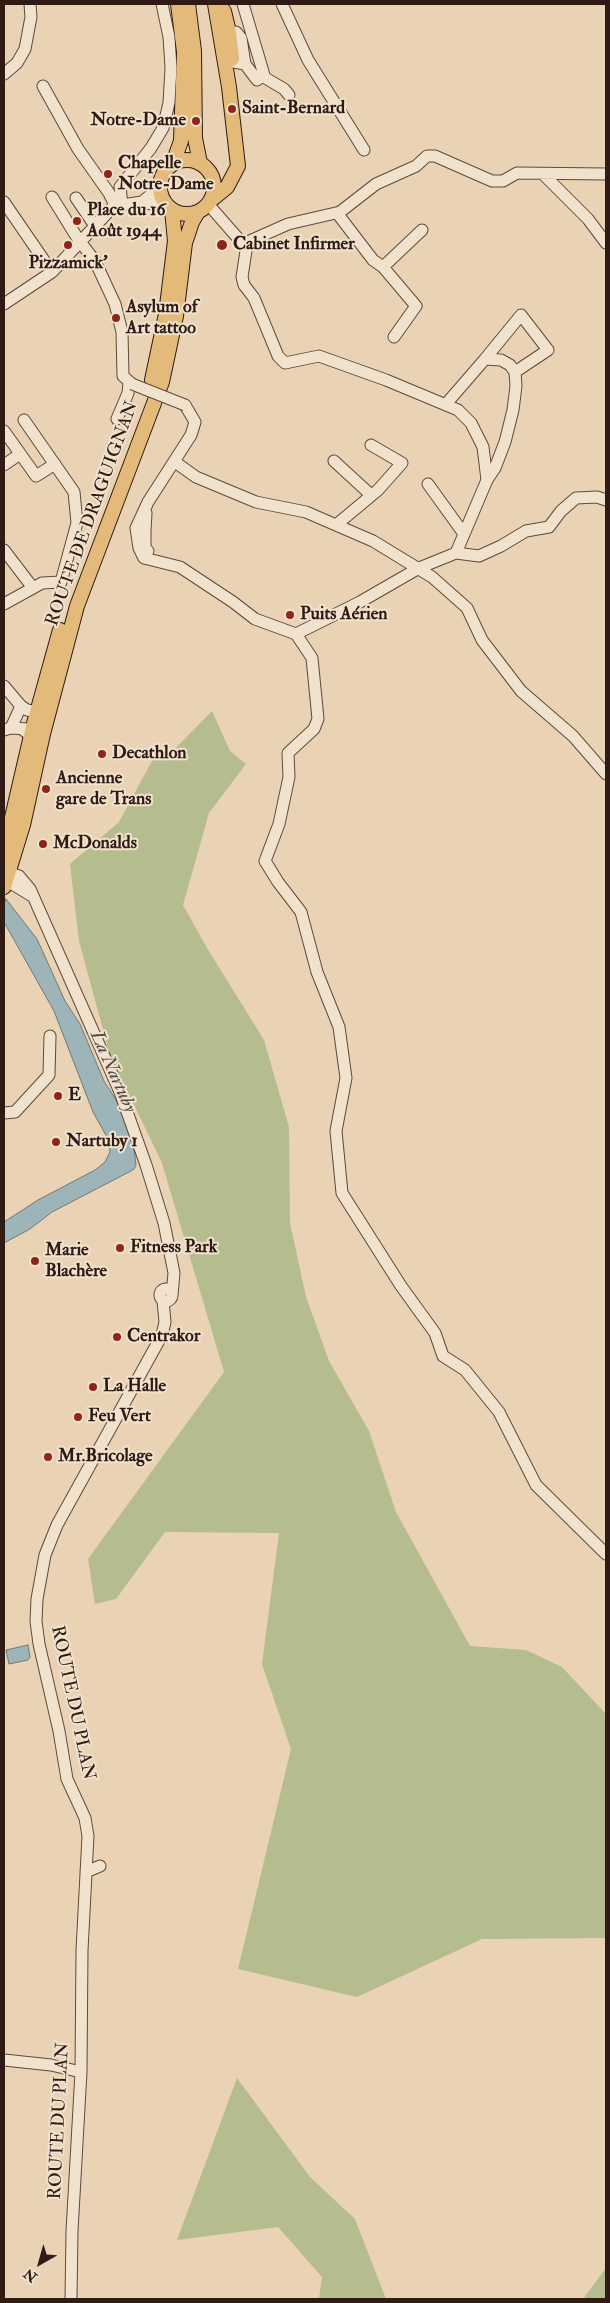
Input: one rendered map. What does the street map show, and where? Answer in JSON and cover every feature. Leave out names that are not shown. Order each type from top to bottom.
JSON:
[{"type":"main road","points":[[178,4],[184,52],[181,141],[173,163],[163,173],[159,188],[163,201],[170,209],[185,214],[205,205],[224,190],[233,178],[238,166],[229,87],[234,63],[229,32],[221,4]]},
{"type":"main road","points":[[188,4],[194,51],[195,138],[204,166],[214,184],[205,205]]},
{"type":"main road","points":[[216,4],[234,63]]},
{"type":"main road","points":[[173,163],[186,160],[204,166],[218,174],[224,173],[231,167],[238,156]]},
{"type":"main road","name":"ROUTE DE DRAGUIGNAN","points":[[4,852],[13,820],[20,730],[44,711],[91,564],[162,382],[176,316],[185,243],[192,222],[205,205]]},
{"type":"main road","name":"ROUTE DE DRAGUIGNAN","points":[[5,877],[31,789],[58,638],[80,569],[153,378],[165,321],[174,241],[170,209]]},
{"type":"street","points":[[4,74],[17,63],[25,49],[31,18],[30,4]]},
{"type":"street","points":[[119,206],[120,187],[163,128],[169,103],[171,68],[169,36],[162,4]]},
{"type":"street","points":[[243,4],[250,34],[262,67],[262,76]]},
{"type":"street","points":[[282,4],[308,60],[364,150]]},
{"type":"street","points":[[234,63],[257,80],[262,76]]},
{"type":"street","points":[[262,76],[284,89],[289,95]]},
{"type":"street","points":[[43,86],[78,149],[119,206]]},
{"type":"street","points":[[243,244],[288,224],[337,213],[376,184],[416,166],[426,156],[435,156],[492,180],[502,180],[517,173],[544,175],[606,174]]},
{"type":"street","points":[[544,175],[588,219],[606,243]]},
{"type":"street","points":[[142,202],[159,188]]},
{"type":"street","points":[[52,197],[79,240],[95,261],[115,304],[122,332],[123,376],[131,383],[185,405],[195,422],[191,435],[148,502],[144,531],[145,548],[154,561],[180,567],[255,620],[296,634],[312,658],[318,719],[314,729],[288,753],[289,777],[279,824],[265,861],[301,912],[317,972],[339,1027],[346,1078],[336,1131],[342,1193],[400,1286],[435,1333],[443,1356],[465,1370],[499,1412],[536,1485],[606,1554]]},
{"type":"street","points":[[76,198],[95,226]]},
{"type":"street","points":[[4,202],[52,272]]},
{"type":"street","points":[[4,304],[52,272],[79,240],[119,206],[142,202],[170,209]]},
{"type":"street","points":[[205,205],[243,244],[246,251],[242,277],[244,285],[254,298],[278,356],[285,363],[319,356],[458,410],[471,423],[483,447],[487,480]]},
{"type":"street","points":[[337,213],[373,260],[421,301]]},
{"type":"street","points":[[383,267],[422,230]]},
{"type":"street","points":[[383,267],[416,306],[394,337]]},
{"type":"street","points":[[446,404],[521,315],[548,350],[515,372]]},
{"type":"street","points":[[456,553],[487,480],[495,468],[505,442],[513,410],[516,386],[515,372],[510,365],[501,360],[484,359]]},
{"type":"street","points":[[117,420],[131,383]]},
{"type":"street","points":[[4,604],[38,585],[61,582],[77,523],[74,492],[24,420]]},
{"type":"street","points":[[4,431],[36,476],[55,464]]},
{"type":"street","points":[[336,525],[371,495],[402,463],[371,445]]},
{"type":"street","points":[[4,465],[20,454]]},
{"type":"street","points":[[334,461],[371,495]]},
{"type":"street","points":[[175,462],[196,476],[256,502],[306,512],[373,541],[419,568],[467,608],[482,640],[521,692],[573,736],[606,774]]},
{"type":"street","points":[[428,484],[464,534]]},
{"type":"street","points":[[296,634],[360,602],[419,568],[456,553],[479,556],[526,531],[548,527],[561,511],[576,498],[606,500]]},
{"type":"street","points":[[4,550],[38,585]]},
{"type":"street","points":[[4,686],[21,706],[44,711]]},
{"type":"street","points":[[21,706],[20,730],[35,744],[31,766],[31,789]]},
{"type":"street","points":[[5,877],[15,830],[13,820]]},
{"type":"street","name":"ROUTE DU PLAN","points":[[5,877],[33,897],[120,1092],[146,1165],[164,1224],[174,1281],[168,1295],[165,1322],[151,1357],[57,1525],[45,1555],[37,1599],[36,1621],[39,1644],[59,1731],[67,1779],[85,1818],[88,1836],[82,1950],[81,2072],[71,2299]]},
{"type":"street","points":[[4,1113],[15,1112],[49,1075],[50,1036]]},
{"type":"street","points":[[86,1872],[100,1866]]},
{"type":"street","points":[[4,2060],[51,2065],[81,2072]]},
{"type":"green space","points":[[212,711],[230,751],[246,764],[209,813],[183,905],[207,948],[264,1040],[289,1127],[290,1223],[306,1297],[329,1361],[369,1431],[396,1512],[470,1646],[526,1650],[562,1667],[606,1714],[606,1938],[482,1939],[357,1997],[238,1969],[291,1749],[262,1664],[279,1533],[165,1532],[116,1599],[95,1604],[88,1559],[224,1372],[162,1163],[110,1055],[79,941],[70,864],[119,822],[153,759],[170,754]]},
{"type":"green space","points":[[237,2078],[310,2177],[355,2219],[386,2299],[319,2299],[322,2277],[278,2227],[177,2240]]},
{"type":"green space","points":[[606,2268],[606,2299],[583,2299]]},
{"type":"water","points":[[6,899],[37,939],[65,1001],[80,1024],[104,1081],[118,1103],[134,1148],[136,1165],[129,1172],[52,1212],[30,1229],[4,1243],[4,1222],[38,1200],[95,1170],[105,1162],[110,1152],[108,1139],[93,1112],[54,1011],[4,922],[4,904]]},
{"type":"water","points":[[28,1645],[30,1657],[28,1660],[9,1664],[6,1650]]},
{"type":"place","name":"Saint-Bernard","points":[[232,109]]},
{"type":"place","name":"Notre-Dame","points":[[196,121]]},
{"type":"place","name":"Chapelle Notre-Dame","points":[[108,174]]},
{"type":"place","name":"Place du 16 Août 1944","points":[[77,221]]},
{"type":"place","name":"Pizzamick'","points":[[68,245]]},
{"type":"place","name":"Cabinet Infirmer","points":[[222,245]]},
{"type":"place","name":"Asylum of Art tattoo","points":[[116,318]]},
{"type":"place","name":"Puits Aérien","points":[[290,615]]},
{"type":"place","name":"Decathlon","points":[[102,754]]},
{"type":"place","name":"Ancienne gare de Trans","points":[[46,789]]},
{"type":"place","name":"McDonalds","points":[[43,844]]},
{"type":"place","name":"E","points":[[58,1096]]},
{"type":"place","name":"Nartuby 1","points":[[56,1142]]},
{"type":"place","name":"Fitness Park","points":[[120,1248]]},
{"type":"place","name":"Marie Blachère","points":[[35,1261]]},
{"type":"place","name":"Centrakor","points":[[117,1337]]},
{"type":"place","name":"La Halle","points":[[93,1387]]},
{"type":"place","name":"Feu Vert","points":[[78,1417]]},
{"type":"place","name":"Mr.Bricolage","points":[[48,1457]]},
{"type":"water label","name":"La Nartuby","points":[[112,1072]]}]
